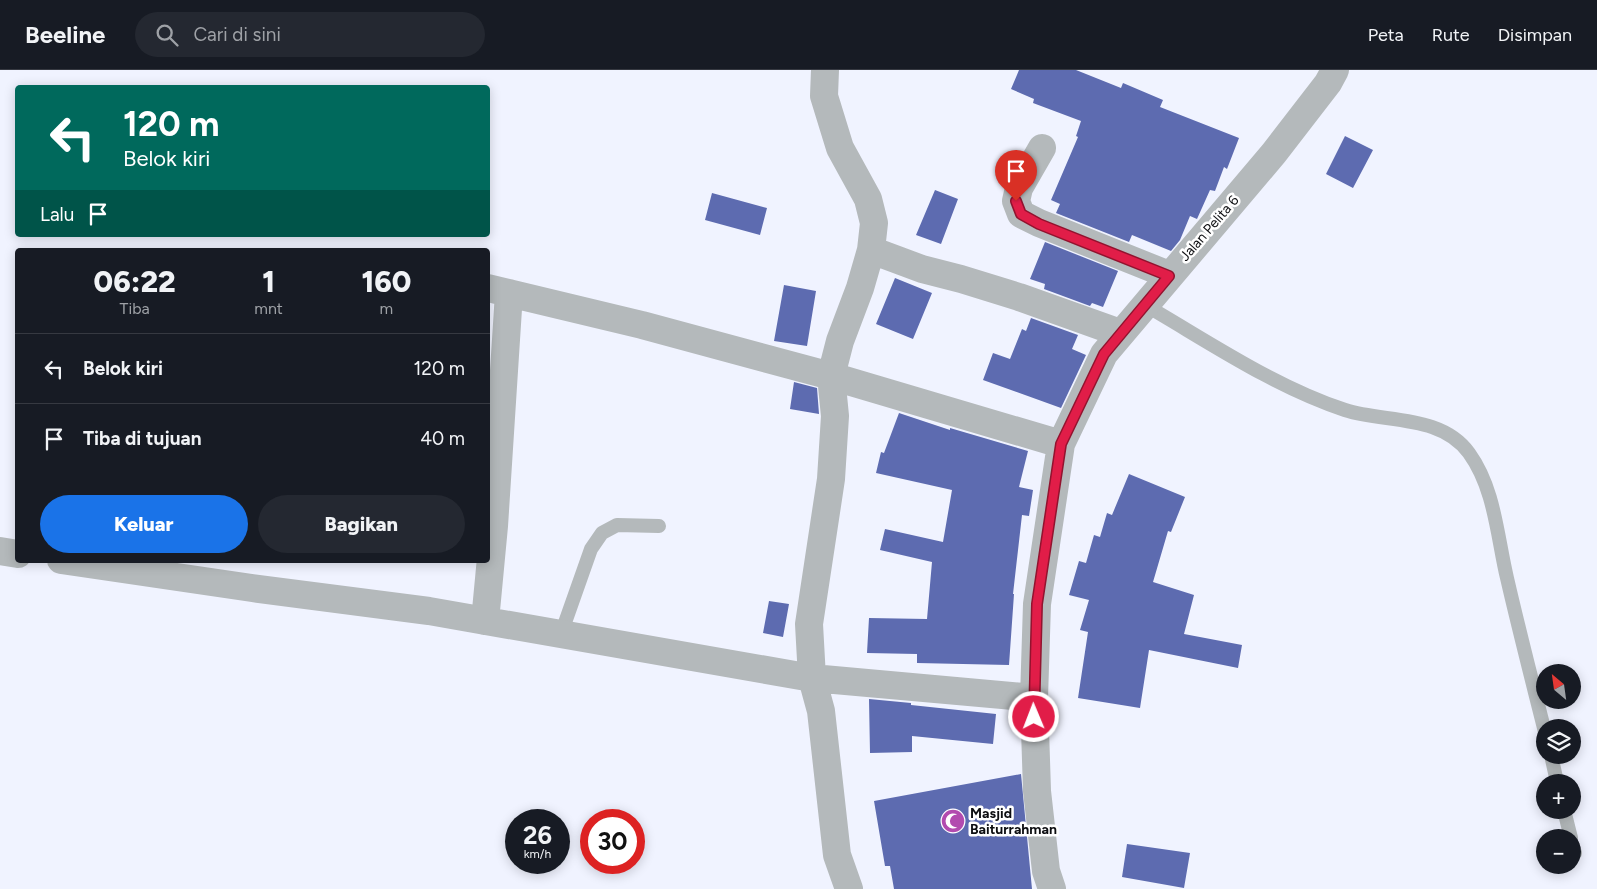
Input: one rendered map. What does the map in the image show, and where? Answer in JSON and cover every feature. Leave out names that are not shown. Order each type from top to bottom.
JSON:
[{"type":"street","points":[[825,70],[824,96],[840,148],[868,199],[874,223],[870,250],[860,288],[840,341],[831,376],[835,416],[831,479],[809,624],[812,678],[821,711],[837,855],[849,889]]},
{"type":"street","name":"Jalan Pelita 6","points":[[1052,889],[1046,871],[1037,791],[1034,698],[1037,604],[1061,444],[1104,354],[1274,153],[1328,83],[1335,70]]},
{"type":"street","points":[[1042,148],[1019,188],[1016,201],[1021,214],[1039,224],[1169,276]]},
{"type":"street","points":[[870,250],[922,269],[961,278],[1011,294],[1120,333]]},
{"type":"street","points":[[485,621],[494,526],[498,290],[831,376],[1061,444]]},
{"type":"street","points":[[0,551],[15,554]]},
{"type":"street","points":[[81,563],[429,611],[812,678],[1034,698]]},
{"type":"lane","points":[[1144,305],[1284,385],[1346,410],[1412,422],[1449,433],[1469,453],[1488,487],[1507,578],[1542,719]]},
{"type":"lane","points":[[561,634],[591,549],[602,533],[617,525],[659,526]]},
{"type":"building","points":[[1019,70],[1076,70],[1121,88],[1123,83],[1163,100],[1160,107],[1239,138],[1227,169],[1224,167],[1215,191],[1210,190],[1197,219],[1190,216],[1180,240],[1171,251],[1132,235],[1129,242],[1056,213],[1060,204],[1051,200],[1078,137],[1076,136],[1081,121],[1033,103],[1034,99],[1011,89]]},
{"type":"building","points":[[1345,136],[1373,150],[1353,188],[1326,174]]},
{"type":"building","points":[[935,190],[958,199],[941,244],[916,235]]},
{"type":"building","points":[[712,193],[767,208],[760,235],[705,220]]},
{"type":"building","points":[[1045,242],[1118,271],[1103,307],[1092,303],[1090,306],[1044,289],[1045,284],[1030,279]]},
{"type":"building","points":[[895,278],[932,293],[913,339],[876,324]]},
{"type":"building","points":[[784,285],[816,291],[807,346],[774,341]]},
{"type":"building","points":[[1031,318],[1078,335],[1072,349],[1086,355],[1061,408],[983,380],[993,353],[1010,359],[1022,329],[1026,331]]},
{"type":"building","points":[[794,382],[817,388],[819,414],[790,409]]},
{"type":"building","points":[[899,413],[950,430],[950,428],[1028,451],[1019,487],[1033,490],[1029,516],[1022,515],[1013,594],[1009,665],[917,663],[917,654],[867,653],[869,618],[927,619],[932,562],[880,550],[885,529],[943,542],[952,490],[876,473],[881,452],[884,453]]},
{"type":"building","points":[[1129,474],[1185,497],[1171,532],[1168,531],[1153,582],[1194,595],[1184,634],[1242,645],[1238,668],[1149,650],[1140,708],[1078,698],[1088,632],[1080,630],[1089,600],[1069,595],[1079,561],[1086,563],[1094,535],[1100,537],[1107,513],[1112,515]]},
{"type":"building","points":[[769,601],[789,604],[783,637],[763,633]]},
{"type":"building","points":[[869,699],[996,714],[993,744],[912,736],[912,752],[870,753]]},
{"type":"building","name":"Masjid Baiturrahman","points":[[1021,774],[1032,889],[894,889],[890,866],[885,866],[874,801]]},
{"type":"building","points":[[1127,844],[1190,853],[1184,888],[1122,877]]},
{"type":"place","name":"Masjid Baiturrahman","points":[[953,821]]},
{"type":"route","points":[[1016,201],[1021,214],[1039,224],[1169,276],[1104,354],[1061,444],[1051,500],[1037,604],[1034,717]]}]
